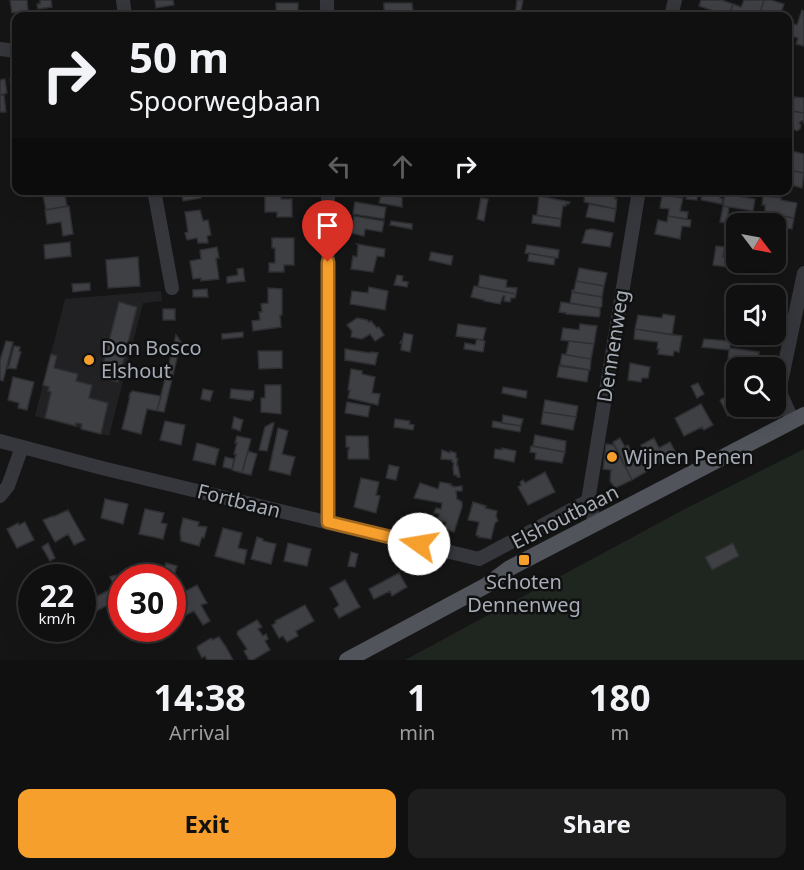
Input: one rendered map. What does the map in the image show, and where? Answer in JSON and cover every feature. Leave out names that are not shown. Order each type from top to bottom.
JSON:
[{"type":"main road","name":"Elshoutbaan","points":[[347,660],[486,585],[510,568],[798,418]]},
{"type":"street","points":[[155,195],[172,288]]},
{"type":"street","points":[[328,195],[328,522]]},
{"type":"street","name":"Dennenweg","points":[[588,501],[638,195]]},
{"type":"street","points":[[798,418],[781,395],[781,382],[804,273]]},
{"type":"street","name":"Fortbaan","points":[[0,441],[102,468],[479,559],[588,501]]},
{"type":"street","points":[[0,496],[8,486],[22,447]]},
{"type":"street","points":[[588,501],[596,524]]},
{"type":"shaded area","name":"Don Bosco Elshout","points":[[161,291],[162,301],[143,303],[109,436],[35,416],[65,299]]},
{"type":"shaded area","points":[[804,449],[804,660],[405,660],[683,510]]},
{"type":"building","points":[[10,0],[27,0],[28,11],[12,13]]},
{"type":"building","points":[[40,0],[51,0],[52,7],[38,9],[37,4],[40,4]]},
{"type":"building","points":[[155,0],[173,0],[174,5],[156,8]]},
{"type":"building","points":[[517,0],[523,0],[521,12],[516,12]]},
{"type":"building","points":[[701,0],[724,0],[733,4],[730,12],[717,12],[699,6]]},
{"type":"building","points":[[744,0],[764,0],[760,12],[730,12],[733,4],[741,7]]},
{"type":"building","points":[[764,0],[784,4],[781,12],[760,12]]},
{"type":"building","points":[[276,3],[298,3],[298,12],[276,12]]},
{"type":"building","points":[[384,3],[412,3],[413,12],[384,12]]},
{"type":"building","points":[[802,10],[804,11],[804,46],[796,44],[798,38],[792,36],[792,23],[797,25]]},
{"type":"building","points":[[5,79],[7,93],[1,95],[4,95],[6,112],[0,112],[0,80]]},
{"type":"building","points":[[794,97],[804,98],[804,113],[792,111]]},
{"type":"building","points":[[792,111],[804,113],[804,124],[803,121],[799,123],[800,129],[797,131],[792,129]]},
{"type":"building","points":[[792,151],[804,154],[804,173],[792,171]]},
{"type":"building","points":[[792,171],[804,173],[802,188],[792,185]]},
{"type":"building","points":[[43,195],[67,195],[65,196],[67,206],[46,210]]},
{"type":"building","points":[[182,195],[201,195],[201,198],[183,201]]},
{"type":"building","points":[[265,195],[281,195],[281,199],[292,199],[292,217],[277,217],[277,212],[265,212]]},
{"type":"building","points":[[381,195],[402,197],[402,207],[379,203]]},
{"type":"building","points":[[585,195],[610,195],[617,199],[616,209],[584,202]]},
{"type":"building","points":[[662,195],[683,198],[680,211],[688,212],[687,219],[668,216],[669,209],[660,208]]},
{"type":"building","points":[[687,195],[698,195],[697,200],[686,199]]},
{"type":"building","points":[[702,195],[720,195],[720,198],[723,199],[722,204],[701,200]]},
{"type":"building","points":[[725,195],[755,199],[753,211],[723,206]]},
{"type":"building","points":[[539,196],[570,202],[563,206],[561,219],[537,215]]},
{"type":"building","points":[[763,196],[797,203],[794,218],[786,217],[786,213],[765,213],[765,205],[762,205]]},
{"type":"building","points":[[481,198],[488,199],[484,221],[477,219]]},
{"type":"building","points":[[355,202],[386,207],[384,219],[353,214]]},
{"type":"building","points":[[589,204],[616,209],[614,222],[586,217]]},
{"type":"building","points":[[69,206],[73,234],[63,236],[61,222],[47,224],[45,210]]},
{"type":"building","points":[[723,206],[729,207],[728,213],[726,213],[726,223],[720,222]]},
{"type":"building","points":[[200,210],[203,221],[208,220],[211,235],[207,236],[208,243],[198,243],[197,238],[187,240],[185,233],[188,232],[185,212]]},
{"type":"building","points":[[533,215],[561,219],[560,227],[532,223]]},
{"type":"building","points":[[354,216],[384,221],[382,232],[365,229],[364,236],[351,233]]},
{"type":"building","points":[[668,216],[691,220],[690,227],[682,226],[680,239],[655,234],[658,220],[667,222]]},
{"type":"building","points":[[786,217],[794,218],[792,229],[786,228]]},
{"type":"building","points":[[391,221],[412,224],[412,229],[390,225]]},
{"type":"building","points":[[586,230],[613,233],[610,247],[582,243]]},
{"type":"building","points":[[272,238],[294,238],[294,265],[284,265],[284,272],[269,272],[269,263],[275,263]]},
{"type":"building","points":[[70,242],[71,256],[45,259],[44,245]]},
{"type":"building","points":[[357,244],[385,249],[384,257],[377,256],[373,272],[351,269],[353,256],[357,257]]},
{"type":"building","points":[[527,245],[559,250],[558,258],[525,253]]},
{"type":"building","points":[[716,246],[725,247],[723,257],[726,257],[726,267],[713,265]]},
{"type":"building","points":[[217,247],[219,279],[201,281],[201,278],[193,279],[190,261],[201,259],[200,250]]},
{"type":"building","points":[[431,252],[453,256],[451,265],[429,260]]},
{"type":"building","points":[[529,253],[555,258],[554,265],[528,261]]},
{"type":"building","points":[[138,257],[140,286],[108,288],[106,260]]},
{"type":"building","points":[[243,268],[245,281],[227,283],[227,277],[238,275],[237,269]]},
{"type":"building","points":[[579,268],[607,273],[604,286],[576,281]]},
{"type":"building","points":[[397,275],[403,276],[402,281],[408,282],[407,287],[394,285]]},
{"type":"building","points":[[480,275],[507,280],[506,287],[517,288],[516,294],[478,287]]},
{"type":"building","points":[[576,281],[604,286],[602,297],[572,292]]},
{"type":"building","points":[[90,283],[90,290],[73,292],[72,284]]},
{"type":"building","points":[[474,286],[516,294],[510,302],[504,301],[505,296],[500,304],[484,301],[471,297]]},
{"type":"building","points":[[369,287],[388,291],[385,310],[350,304],[352,291],[368,293]]},
{"type":"building","points":[[268,288],[282,289],[281,327],[253,331],[252,321],[260,320],[261,304],[268,303]]},
{"type":"building","points":[[207,289],[208,297],[193,297],[193,290]]},
{"type":"building","points":[[572,292],[602,297],[602,306],[600,308],[570,303]]},
{"type":"building","points":[[119,302],[137,307],[118,382],[113,381],[114,379],[112,381],[101,378],[103,372],[101,372]]},
{"type":"building","points":[[561,302],[600,308],[599,317],[559,312]]},
{"type":"building","points":[[163,309],[175,309],[175,320],[163,320]]},
{"type":"building","points":[[663,314],[675,316],[672,335],[635,329],[638,315],[662,318]]},
{"type":"building","points":[[357,318],[371,321],[384,335],[375,341],[370,334],[362,339],[351,337],[352,331],[347,325]]},
{"type":"building","points":[[458,324],[486,328],[483,340],[456,336]]},
{"type":"building","points":[[580,324],[597,326],[594,344],[561,340],[563,328],[579,330]]},
{"type":"building","points":[[635,329],[682,336],[679,352],[674,351],[673,356],[658,354],[658,342],[634,339]]},
{"type":"building","points":[[243,332],[243,337],[222,339],[222,334]]},
{"type":"building","points":[[404,333],[413,335],[410,352],[401,350],[402,343],[400,343]]},
{"type":"building","points":[[176,335],[181,342],[164,412],[157,411]]},
{"type":"building","points":[[477,339],[485,341],[483,352],[464,349],[465,343],[475,345]]},
{"type":"building","points":[[704,339],[726,341],[726,345],[730,345],[730,348],[759,352],[759,357],[728,357],[729,350],[702,347]]},
{"type":"building","points":[[6,341],[13,342],[3,381],[0,380],[0,360]]},
{"type":"building","points":[[569,341],[594,344],[591,359],[566,355]]},
{"type":"building","points":[[14,346],[20,347],[21,352],[16,369],[7,368],[9,366]]},
{"type":"building","points":[[345,349],[378,353],[375,365],[345,360]]},
{"type":"building","points":[[258,351],[282,351],[282,368],[259,369]]},
{"type":"building","name":"Don Bosco Elshout","points":[[51,354],[57,356],[54,368],[78,374],[76,381],[92,385],[89,398],[108,403],[101,434],[81,429],[82,424],[76,423],[76,426],[45,418],[51,392],[48,391],[49,387],[43,385]]},
{"type":"building","points":[[562,354],[591,359],[590,370],[560,365]]},
{"type":"building","points":[[630,363],[650,367],[648,378],[642,378],[641,382],[628,380]]},
{"type":"building","points":[[559,366],[589,370],[587,382],[557,377]]},
{"type":"building","points":[[351,369],[375,377],[372,393],[380,394],[378,405],[348,398]]},
{"type":"building","points":[[13,377],[34,382],[27,410],[18,408],[19,403],[8,400]]},
{"type":"building","points":[[698,383],[704,394],[697,398],[691,386]]},
{"type":"building","points":[[265,385],[281,385],[281,414],[261,412],[261,398],[265,398]]},
{"type":"building","points":[[503,387],[527,391],[526,398],[502,393]]},
{"type":"building","points":[[203,389],[213,391],[210,401],[201,399]]},
{"type":"building","points":[[231,389],[254,391],[253,399],[251,401],[230,398]]},
{"type":"building","points":[[132,391],[161,396],[157,411],[147,409],[141,434],[122,429]]},
{"type":"building","points":[[726,396],[726,412],[720,400]]},
{"type":"building","points":[[545,400],[578,406],[576,417],[543,412]]},
{"type":"building","points":[[347,402],[370,406],[368,417],[345,413]]},
{"type":"building","points":[[701,404],[713,425],[704,430],[702,427],[684,436],[675,418]]},
{"type":"building","points":[[543,412],[576,417],[573,430],[541,424]]},
{"type":"building","points":[[503,415],[523,419],[521,426],[502,423]]},
{"type":"building","points":[[234,417],[243,420],[240,431],[232,428]]},
{"type":"building","points":[[395,419],[410,421],[409,424],[414,425],[413,430],[394,427]]},
{"type":"building","points":[[165,421],[185,425],[181,445],[160,440]]},
{"type":"building","points":[[493,421],[521,426],[520,432],[492,427]]},
{"type":"building","points":[[274,423],[267,451],[259,450],[265,427]]},
{"type":"building","points":[[278,428],[288,431],[282,454],[295,457],[290,475],[269,470]]},
{"type":"building","points":[[535,435],[566,441],[565,452],[533,446]]},
{"type":"building","points":[[237,436],[251,439],[242,473],[232,470]]},
{"type":"building","points":[[346,436],[368,436],[369,459],[348,459],[349,447],[346,447]]},
{"type":"building","points":[[620,438],[625,447],[628,445],[635,458],[639,455],[641,457],[649,470],[632,480],[613,442]]},
{"type":"building","points":[[654,438],[659,448],[670,442],[677,455],[656,466],[654,462],[651,463],[641,445]]},
{"type":"building","points":[[197,443],[219,449],[215,465],[193,460]]},
{"type":"building","name":"Wijnen Penen","points":[[606,444],[614,445],[632,480],[615,488],[610,481],[611,470],[603,469]]},
{"type":"building","points":[[531,446],[565,452],[562,463],[535,459],[536,453],[530,452]]},
{"type":"building","points":[[502,448],[516,451],[514,462],[494,458],[495,449],[502,450]]},
{"type":"building","points":[[442,450],[456,453],[460,477],[454,475],[452,460],[441,459]]},
{"type":"building","points":[[248,451],[257,454],[251,475],[242,473]]},
{"type":"building","points":[[225,457],[234,459],[232,469],[223,467]]},
{"type":"building","points":[[389,465],[399,467],[396,480],[386,478]]},
{"type":"building","points":[[545,472],[555,492],[528,505],[518,487],[521,485],[520,482],[523,480],[525,483]]},
{"type":"building","points":[[361,478],[379,482],[376,495],[380,496],[376,513],[354,507]]},
{"type":"building","points":[[440,482],[451,484],[453,487],[462,486],[462,491],[456,491],[457,499],[462,502],[462,507],[454,532],[445,529],[446,522],[438,520],[439,514],[434,513],[436,508],[441,509],[442,503],[414,498],[420,483],[438,489]]},
{"type":"building","points":[[105,499],[128,504],[123,524],[101,518]]},
{"type":"building","points":[[473,502],[497,511],[498,521],[495,523],[491,539],[478,537],[476,535],[479,522],[468,520]]},
{"type":"building","points":[[145,509],[164,513],[161,523],[167,524],[163,539],[139,534]]},
{"type":"building","points":[[68,510],[85,540],[74,545],[68,534],[55,542],[43,520]]},
{"type":"building","points":[[183,518],[199,522],[198,526],[207,527],[199,546],[181,541]]},
{"type":"building","points":[[25,522],[34,540],[17,548],[7,529]]},
{"type":"building","points":[[223,528],[242,533],[238,548],[247,550],[244,564],[215,556]]},
{"type":"building","points":[[257,537],[276,544],[271,564],[251,559]]},
{"type":"building","points":[[48,543],[55,558],[50,561],[42,547]]},
{"type":"building","points":[[288,543],[311,549],[307,566],[284,561]]},
{"type":"building","points":[[733,543],[739,556],[712,570],[705,557]]},
{"type":"building","points":[[351,552],[358,554],[355,567],[348,566]]},
{"type":"building","points":[[399,573],[407,587],[392,596],[390,591],[374,599],[369,589]]},
{"type":"building","points":[[345,580],[360,607],[339,618],[334,609],[339,605],[330,588]]},
{"type":"building","points":[[197,585],[207,603],[201,605],[210,621],[203,625],[194,611],[186,615],[186,591]]},
{"type":"building","points":[[108,591],[108,605],[96,611],[96,597]]},
{"type":"building","points":[[305,605],[314,621],[296,631],[298,636],[287,642],[283,636],[279,638],[272,625],[276,623],[275,621]]},
{"type":"building","points":[[257,620],[262,627],[258,629],[263,636],[266,634],[268,639],[265,641],[270,650],[249,660],[244,651],[247,649],[237,634],[238,631]]},
{"type":"building","points":[[219,637],[233,660],[207,660],[205,656],[202,658],[198,646],[211,638],[212,640]]},
{"type":"place","name":"Don Bosco Elshout","points":[[89,360]]},
{"type":"place","name":"Wijnen Penen","points":[[612,457]]},
{"type":"place","name":"Schoten Dennenweg","points":[[524,560]]},
{"type":"route","points":[[328,262],[328,522],[419,544]]}]
